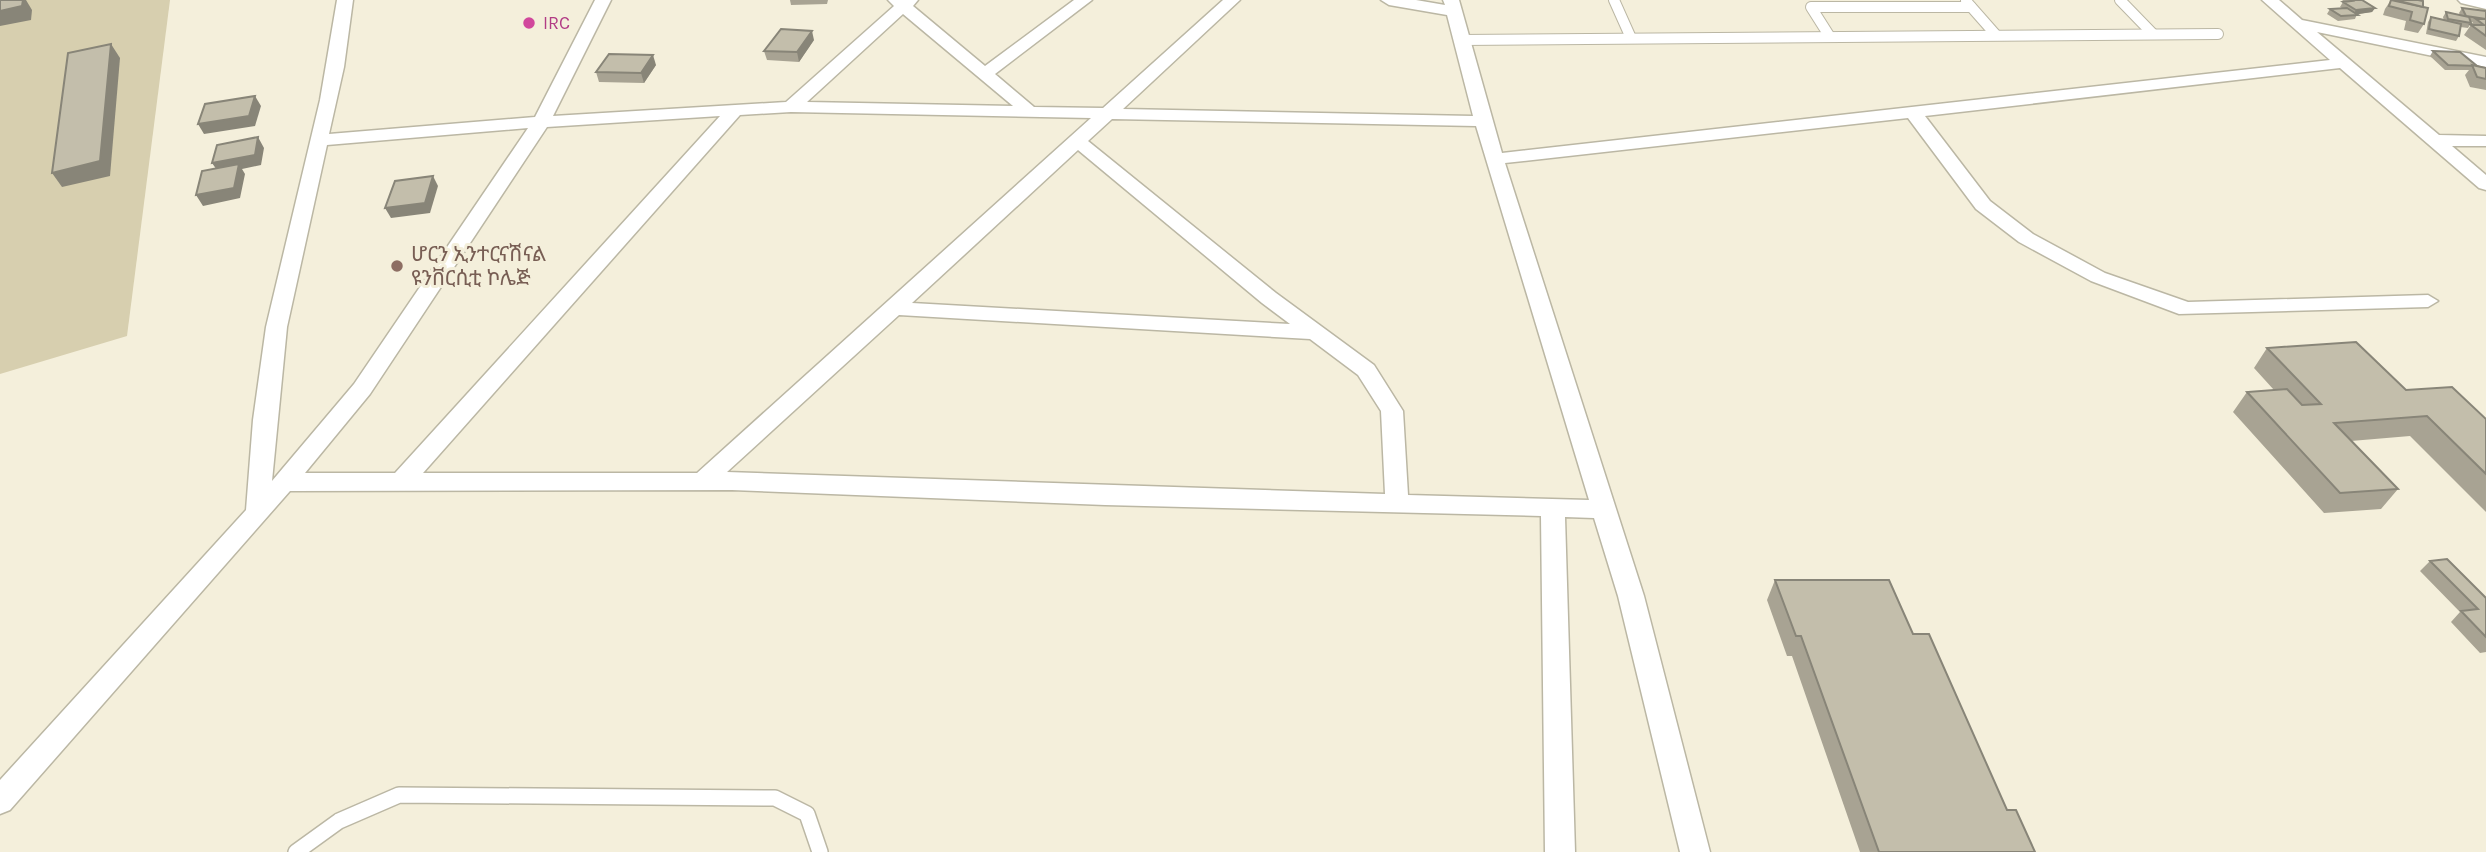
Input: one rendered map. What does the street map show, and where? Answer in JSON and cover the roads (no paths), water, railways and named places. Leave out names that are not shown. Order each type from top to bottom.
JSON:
[{"type":"street","points":[[258,513],[263,418],[288,266],[320,140],[345,0]]},
{"type":"street","points":[[0,802],[258,513],[362,389],[541,122],[603,0]]},
{"type":"street","points":[[985,74],[1084,0]]},
{"type":"street","points":[[703,481],[1232,0]]},
{"type":"street","points":[[1389,0],[1452,5],[1483,121],[1632,596],[1695,852]]},
{"type":"street","points":[[2270,0],[2486,184]]},
{"type":"street","points":[[2466,0],[2486,4]]},
{"type":"street","points":[[791,107],[903,2],[1028,110]]},
{"type":"street","points":[[2298,23],[2486,62]]},
{"type":"street","points":[[1495,159],[2345,63]]},
{"type":"street","points":[[320,140],[541,122],[791,107],[1108,111],[1483,121]]},
{"type":"street","points":[[401,482],[736,110]]},
{"type":"street","points":[[1913,112],[1983,205],[2026,238],[2098,277],[2186,309],[2428,301]]},
{"type":"street","points":[[1076,140],[1366,370],[1392,411],[1397,504]]},
{"type":"street","points":[[2434,140],[2486,141]]},
{"type":"street","points":[[893,308],[1315,332]]},
{"type":"street","points":[[284,482],[703,481],[1605,509]]},
{"type":"street","points":[[1553,508],[1560,852]]},
{"type":"lane","points":[[1614,0],[1630,38]]},
{"type":"lane","points":[[2120,0],[2153,34]]},
{"type":"lane","points":[[1830,37],[1811,7],[1968,3],[1996,35]]},
{"type":"lane","points":[[1461,40],[2218,34]]},
{"type":"lane","points":[[296,852],[339,821],[399,795],[775,798],[807,814],[820,852]]},
{"type":"place","name":"IRC","points":[[529,23]]},
{"type":"place","name":"ሆርን ኢንተርናሽናል ዩንቨርሲቲ ኮሌጅ","points":[[397,266]]}]
